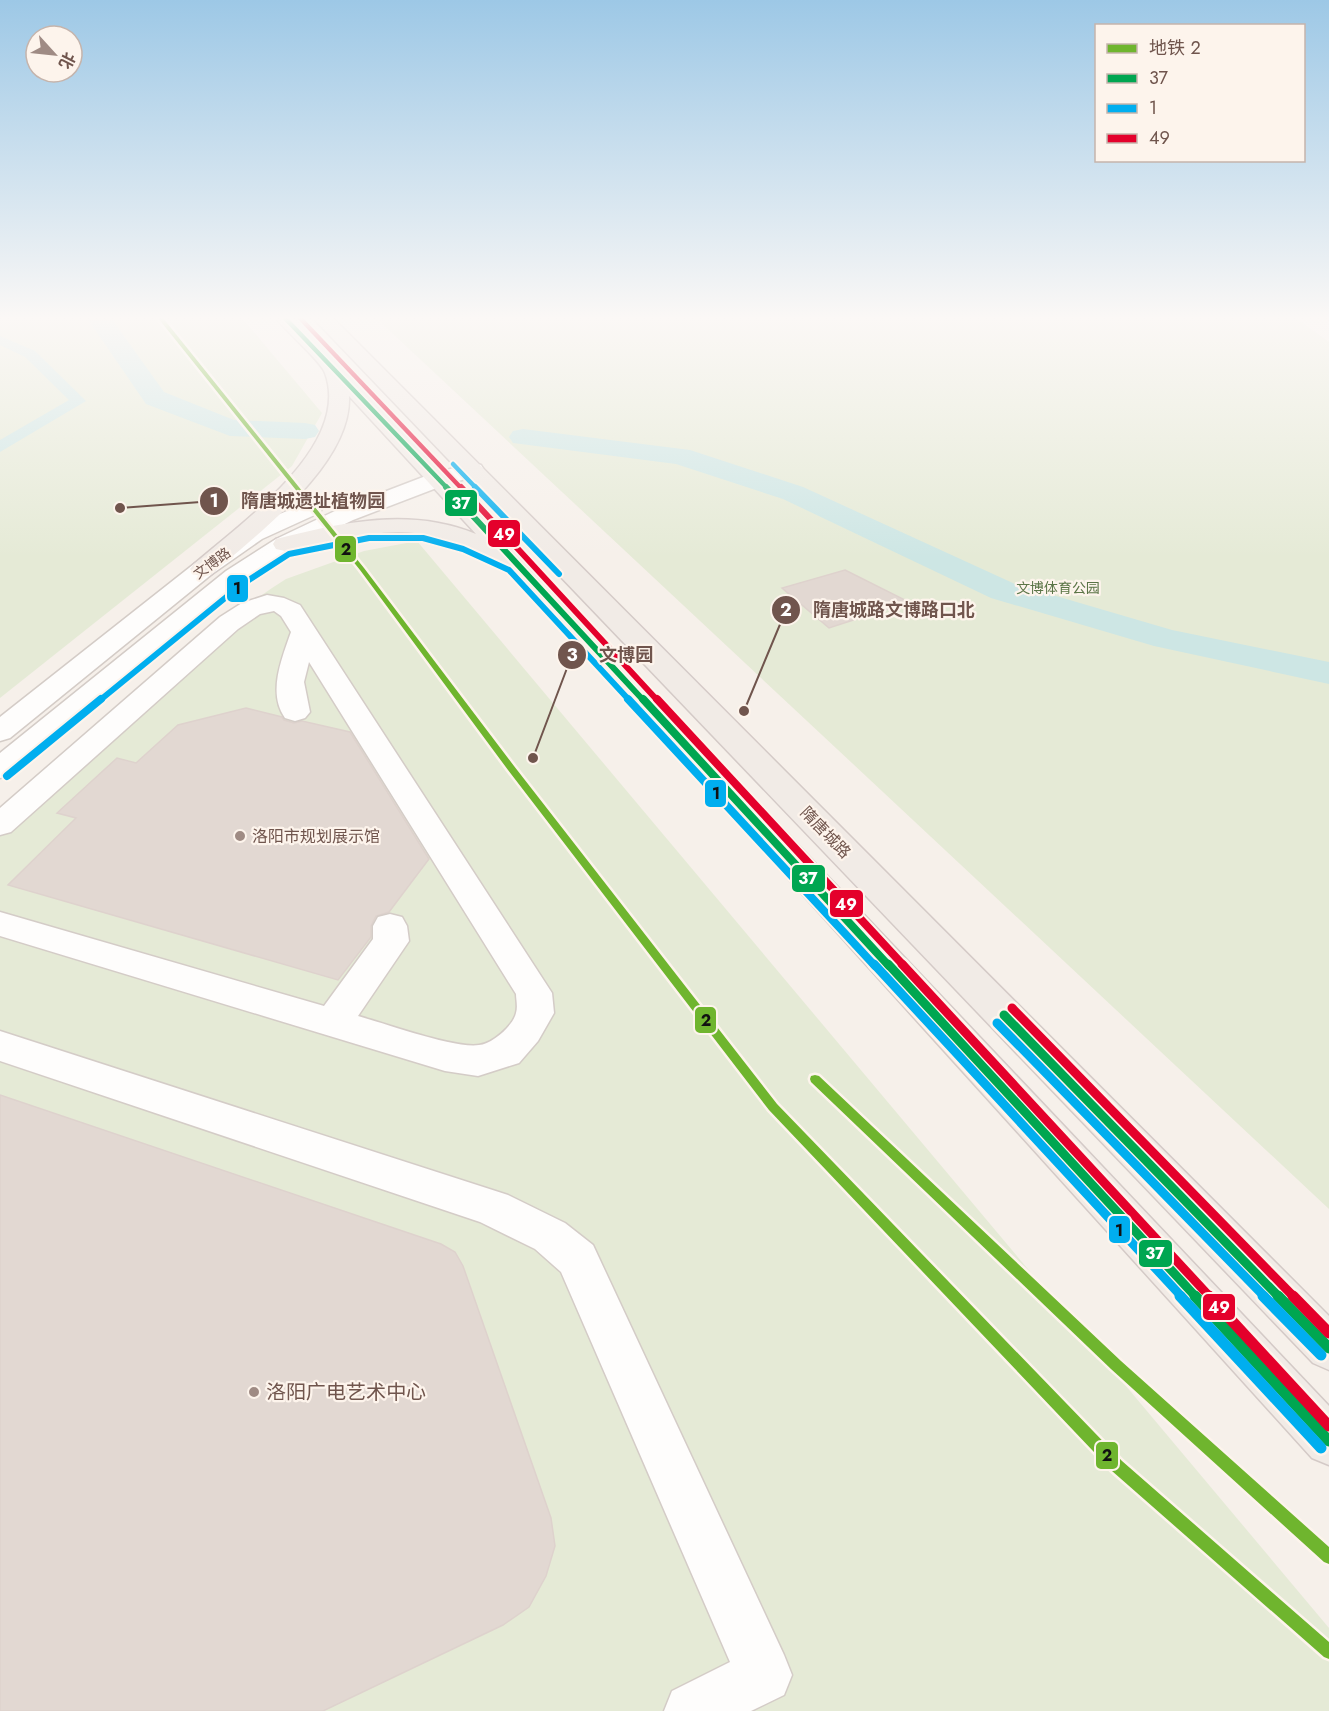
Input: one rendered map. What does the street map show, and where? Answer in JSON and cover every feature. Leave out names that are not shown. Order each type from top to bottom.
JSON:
[{"type":"main road","points":[[203,569],[297,480],[324,448],[336,423],[340,398]]},
{"type":"main road","name":"隋唐城路","points":[[366,398],[450,468],[515,561],[1329,1441]]},
{"type":"main road","name":"隋唐城路","points":[[390,398],[450,468],[1329,1348]]},
{"type":"main road","points":[[285,544],[368,526],[424,527],[467,539],[515,561]]},
{"type":"street","name":"文博路","points":[[0,768],[235,576],[285,544],[345,514],[450,468]]},
{"type":"street","name":"文博路","points":[[0,732],[203,569],[254,534],[316,505],[450,468]]},
{"type":"street","points":[[0,825],[229,623],[249,609],[263,603],[274,602],[283,605],[291,611],[534,993],[535,1013],[525,1032],[505,1052],[478,1061],[445,1056],[0,924]]},
{"type":"street","points":[[295,712],[290,682],[304,632]]},
{"type":"street","points":[[0,768],[50,781]]},
{"type":"street","points":[[332,1023],[391,941],[390,926]]},
{"type":"street","points":[[0,1046],[493,1208],[550,1236],[577,1259],[764,1675],[692,1711]]},
{"type":"green space","points":[[0,398],[309,398],[322,413],[292,466],[0,698]]},
{"type":"green space","name":"文博体育公园","points":[[461,398],[1329,398],[1329,1209]]},
{"type":"green space","points":[[417,541],[1329,1628],[1329,1711],[0,1711],[0,811],[199,639],[272,588],[286,579],[364,551]]},
{"type":"building","points":[[845,570],[909,602],[829,628],[782,588]]},
{"type":"building","name":"洛阳市规划展示馆","points":[[246,708],[282,717],[294,723],[302,721],[350,732],[429,859],[389,912],[376,916],[371,926],[371,937],[338,980],[8,885],[76,818],[57,813],[117,758],[136,763],[178,725]]},
{"type":"building","name":"洛阳广电艺术中心","points":[[0,1095],[441,1244],[455,1252],[463,1266],[551,1518],[555,1546],[546,1576],[529,1607],[503,1625],[323,1711],[0,1711]]},
{"type":"waterway","points":[[0,447],[78,401],[75,398]]},
{"type":"waterway","points":[[155,398],[230,428],[305,431]]},
{"type":"waterway","points":[[523,437],[680,456],[793,493],[1003,591],[1166,639],[1329,673]]},
{"type":"metro line","name":"2","points":[[224,398],[362,569],[511,768],[773,1107],[1117,1466],[1329,1652]]},
{"type":"metro line","name":"2","points":[[815,1079],[1116,1365],[1329,1557]]},
{"type":"transit line","name":"37","points":[[361,398],[1329,1441]]},
{"type":"transit line","name":"49","points":[[376,398],[1329,1426]]},
{"type":"transit line","name":"1","points":[[453,464],[559,574]]},
{"type":"transit line","name":"1","points":[[7,776],[241,585],[289,554],[369,538],[423,538],[463,549],[509,570],[1321,1448]]},
{"type":"transit line","name":"49","points":[[1012,1008],[1329,1333]]},
{"type":"transit line","name":"37","points":[[1004,1015],[1329,1348]]},
{"type":"transit line","name":"1","points":[[997,1023],[1321,1355]]},
{"type":"place","name":"隋唐城遗址植物园","points":[[120,508]]},
{"type":"place","name":"隋唐城路文博路口北","points":[[744,711]]},
{"type":"place","name":"文博园","points":[[533,758]]},
{"type":"place","name":"洛阳市规划展示馆","points":[[240,836]]},
{"type":"place","name":"洛阳广电艺术中心","points":[[254,1392]]}]
